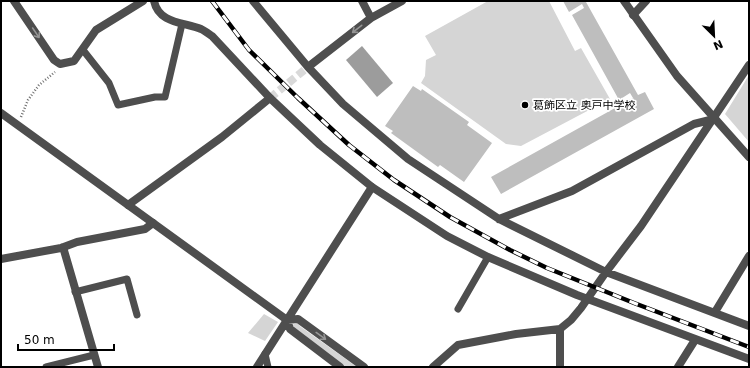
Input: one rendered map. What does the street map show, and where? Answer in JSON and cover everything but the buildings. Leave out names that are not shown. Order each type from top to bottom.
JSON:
[{"type":"street","points":[[14,1],[54,60],[60,64],[74,61],[96,30],[143,1]]},
{"type":"street","points":[[154,1],[162,16],[182,24],[204,30],[212,36],[270,98],[320,145],[372,187],[447,236],[488,258],[587,300],[749,360]]},
{"type":"street","points":[[253,1],[308,67],[343,104],[408,159],[499,220],[606,272],[749,326]]},
{"type":"street","points":[[362,1],[371,18]]},
{"type":"street","points":[[308,67],[371,18],[402,1]]},
{"type":"street","points":[[624,1],[677,76],[749,157]]},
{"type":"street","points":[[633,15],[646,1]]},
{"type":"street","points":[[433,367],[458,345],[516,334],[560,329],[571,320],[641,226],[749,65]]},
{"type":"street","points":[[128,205],[222,137],[270,98]]},
{"type":"street","points":[[1,113],[287,320],[290,329],[340,367]]},
{"type":"street","points":[[499,220],[572,191],[694,124],[714,119]]},
{"type":"street","points":[[257,367],[372,187]]},
{"type":"street","points":[[1,259],[62,247],[77,242],[146,229],[153,222]]},
{"type":"street","points":[[62,247],[98,367]]},
{"type":"street","points":[[715,312],[746,266],[749,256]]},
{"type":"street","points":[[287,320],[298,319],[364,367]]},
{"type":"street","points":[[560,329],[560,367]]},
{"type":"street","points":[[678,367],[695,340]]},
{"type":"lane","points":[[83,50],[109,83],[118,105],[155,97],[165,97],[182,24]]},
{"type":"lane","points":[[458,309],[488,258]]},
{"type":"lane","points":[[75,292],[127,279],[137,315]]},
{"type":"lane","points":[[265,354],[268,367]]},
{"type":"lane","points":[[46,367],[94,355]]},
{"type":"path","points":[[16,124],[22,115],[28,100],[39,85],[54,74],[60,64]]},
{"type":"shaded area","points":[[488,1],[549,1],[575,51],[581,48],[610,99],[521,146],[506,144],[421,83],[425,76],[426,60],[436,55],[425,36]]},
{"type":"shaded area","points":[[362,46],[393,83],[377,97],[346,60]]},
{"type":"shaded area","points":[[749,75],[749,142],[725,114]]},
{"type":"shaded area","points":[[264,314],[278,322],[265,341],[248,333]]},
{"type":"shaded area","points":[[297,323],[357,367],[339,367],[289,326]]},
{"type":"tunnel","points":[[270,98],[308,67]]},
{"type":"railway","points":[[212,1],[249,50],[349,145],[394,180],[450,217],[510,250],[547,268],[749,347]]},
{"type":"place","name":"葛飾区立 奥戸中学校","points":[[525,105]]}]
